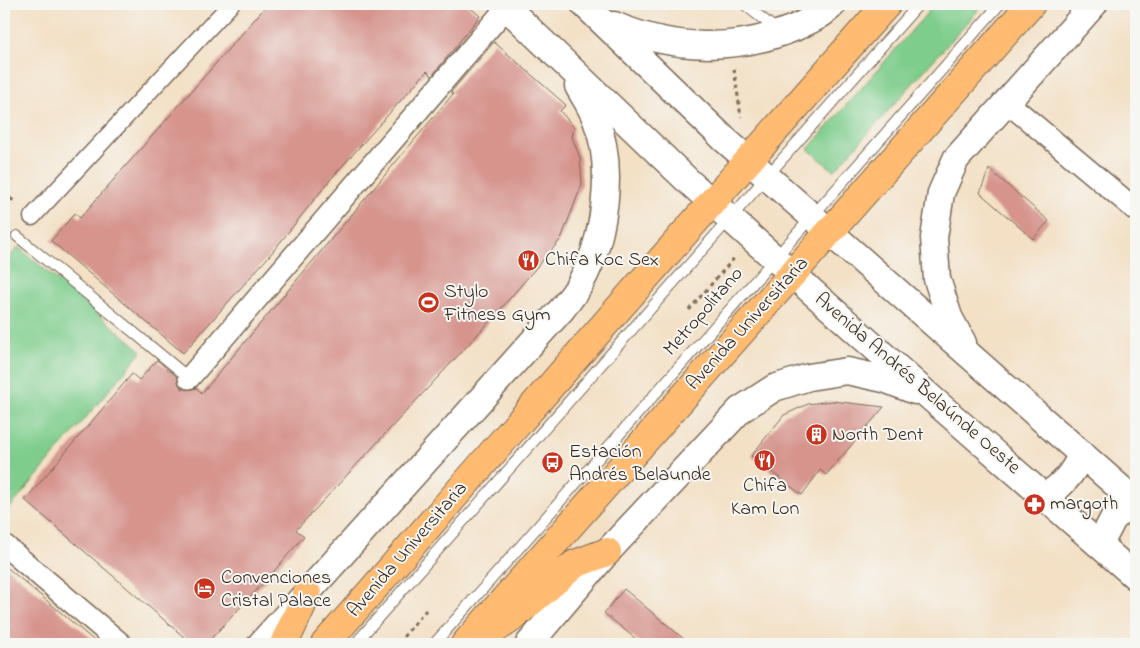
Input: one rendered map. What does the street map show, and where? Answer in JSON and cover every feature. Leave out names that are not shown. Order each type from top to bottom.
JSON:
[{"type":"main road","name":"Avenida Universitaria","points":[[325,644],[633,294],[720,210],[757,169],[887,4]]},
{"type":"main road","name":"Avenida Universitaria","points":[[465,644],[820,225],[1031,4]]},
{"type":"main road","points":[[472,644],[509,620],[575,564],[607,552]]},
{"type":"main road","points":[[284,644],[307,594]]},
{"type":"street","points":[[32,216],[231,4]]},
{"type":"street","points":[[594,12],[637,35],[664,42],[706,46],[731,45],[781,33],[802,24],[833,4]]},
{"type":"street","points":[[971,357],[949,317],[938,279],[934,238],[941,193],[956,159],[1008,103],[1094,4]]},
{"type":"street","points":[[188,378],[505,6]]},
{"type":"street","name":"Avenida Andrés Belaúnde Oeste","points":[[505,6],[720,210],[930,398],[1136,577]]},
{"type":"street","points":[[594,12],[757,169],[1081,455],[1135,500],[1113,519],[1100,544]]},
{"type":"street","points":[[261,644],[562,309],[580,284],[593,256],[600,229],[606,196],[604,156],[597,120],[568,65]]},
{"type":"street","points":[[1008,103],[1136,210]]},
{"type":"street","points":[[529,644],[607,552],[740,410],[774,388],[809,377],[847,371],[884,379],[930,398]]},
{"type":"street","points":[[1045,496],[1067,480],[1081,455]]},
{"type":"street","points":[[4,545],[121,644]]},
{"type":"lane","points":[[744,4],[781,33]]},
{"type":"lane","points":[[757,169],[919,4]]},
{"type":"lane","points":[[820,225],[1000,4]]},
{"type":"lane","points":[[355,644],[720,210]]},
{"type":"lane","points":[[17,236],[188,378]]},
{"type":"lane","name":"Metropolitano","points":[[434,644],[783,267]]},
{"type":"path","points":[[731,45],[741,118]]},
{"type":"path","points":[[689,310],[736,257]]},
{"type":"path","points":[[398,643],[426,610]]},
{"type":"green space","points":[[935,4],[984,4],[834,171],[808,149]]},
{"type":"green space","points":[[18,247],[142,351],[4,515],[4,264]]},
{"type":"building","points":[[268,4],[466,4],[480,16],[432,76],[427,71],[330,180],[270,255],[183,353],[51,241],[75,213],[80,218]]},
{"type":"building","points":[[494,42],[566,105],[560,111],[574,127],[572,137],[580,158],[582,184],[561,239],[491,320],[296,530],[304,536],[268,578],[206,644],[192,644],[25,500],[132,374],[139,380],[157,360],[177,377],[181,388],[187,390],[196,388],[202,393],[453,94],[451,92]]},
{"type":"building","points":[[989,169],[1049,221],[1033,239],[980,193]]},
{"type":"building","points":[[832,401],[884,407],[826,475],[820,470],[802,495],[751,456],[784,415],[808,404]]},
{"type":"building","points":[[4,565],[46,600],[98,644],[4,644]]},
{"type":"building","points":[[624,589],[690,644],[642,644],[604,613]]},
{"type":"place","name":"Chifa Koc Sex","points":[[529,260]]},
{"type":"place","name":"Stylo Fitness Gym","points":[[428,303]]},
{"type":"place","name":"North Dent","points":[[816,435]]},
{"type":"place","name":"Chifa Kam Lon","points":[[765,460]]},
{"type":"place","name":"Estación Andrés Belaunde","points":[[553,463]]},
{"type":"place","name":"margoth","points":[[1034,504]]},
{"type":"place","name":"Convenciones Cristal Palace","points":[[205,589]]}]
